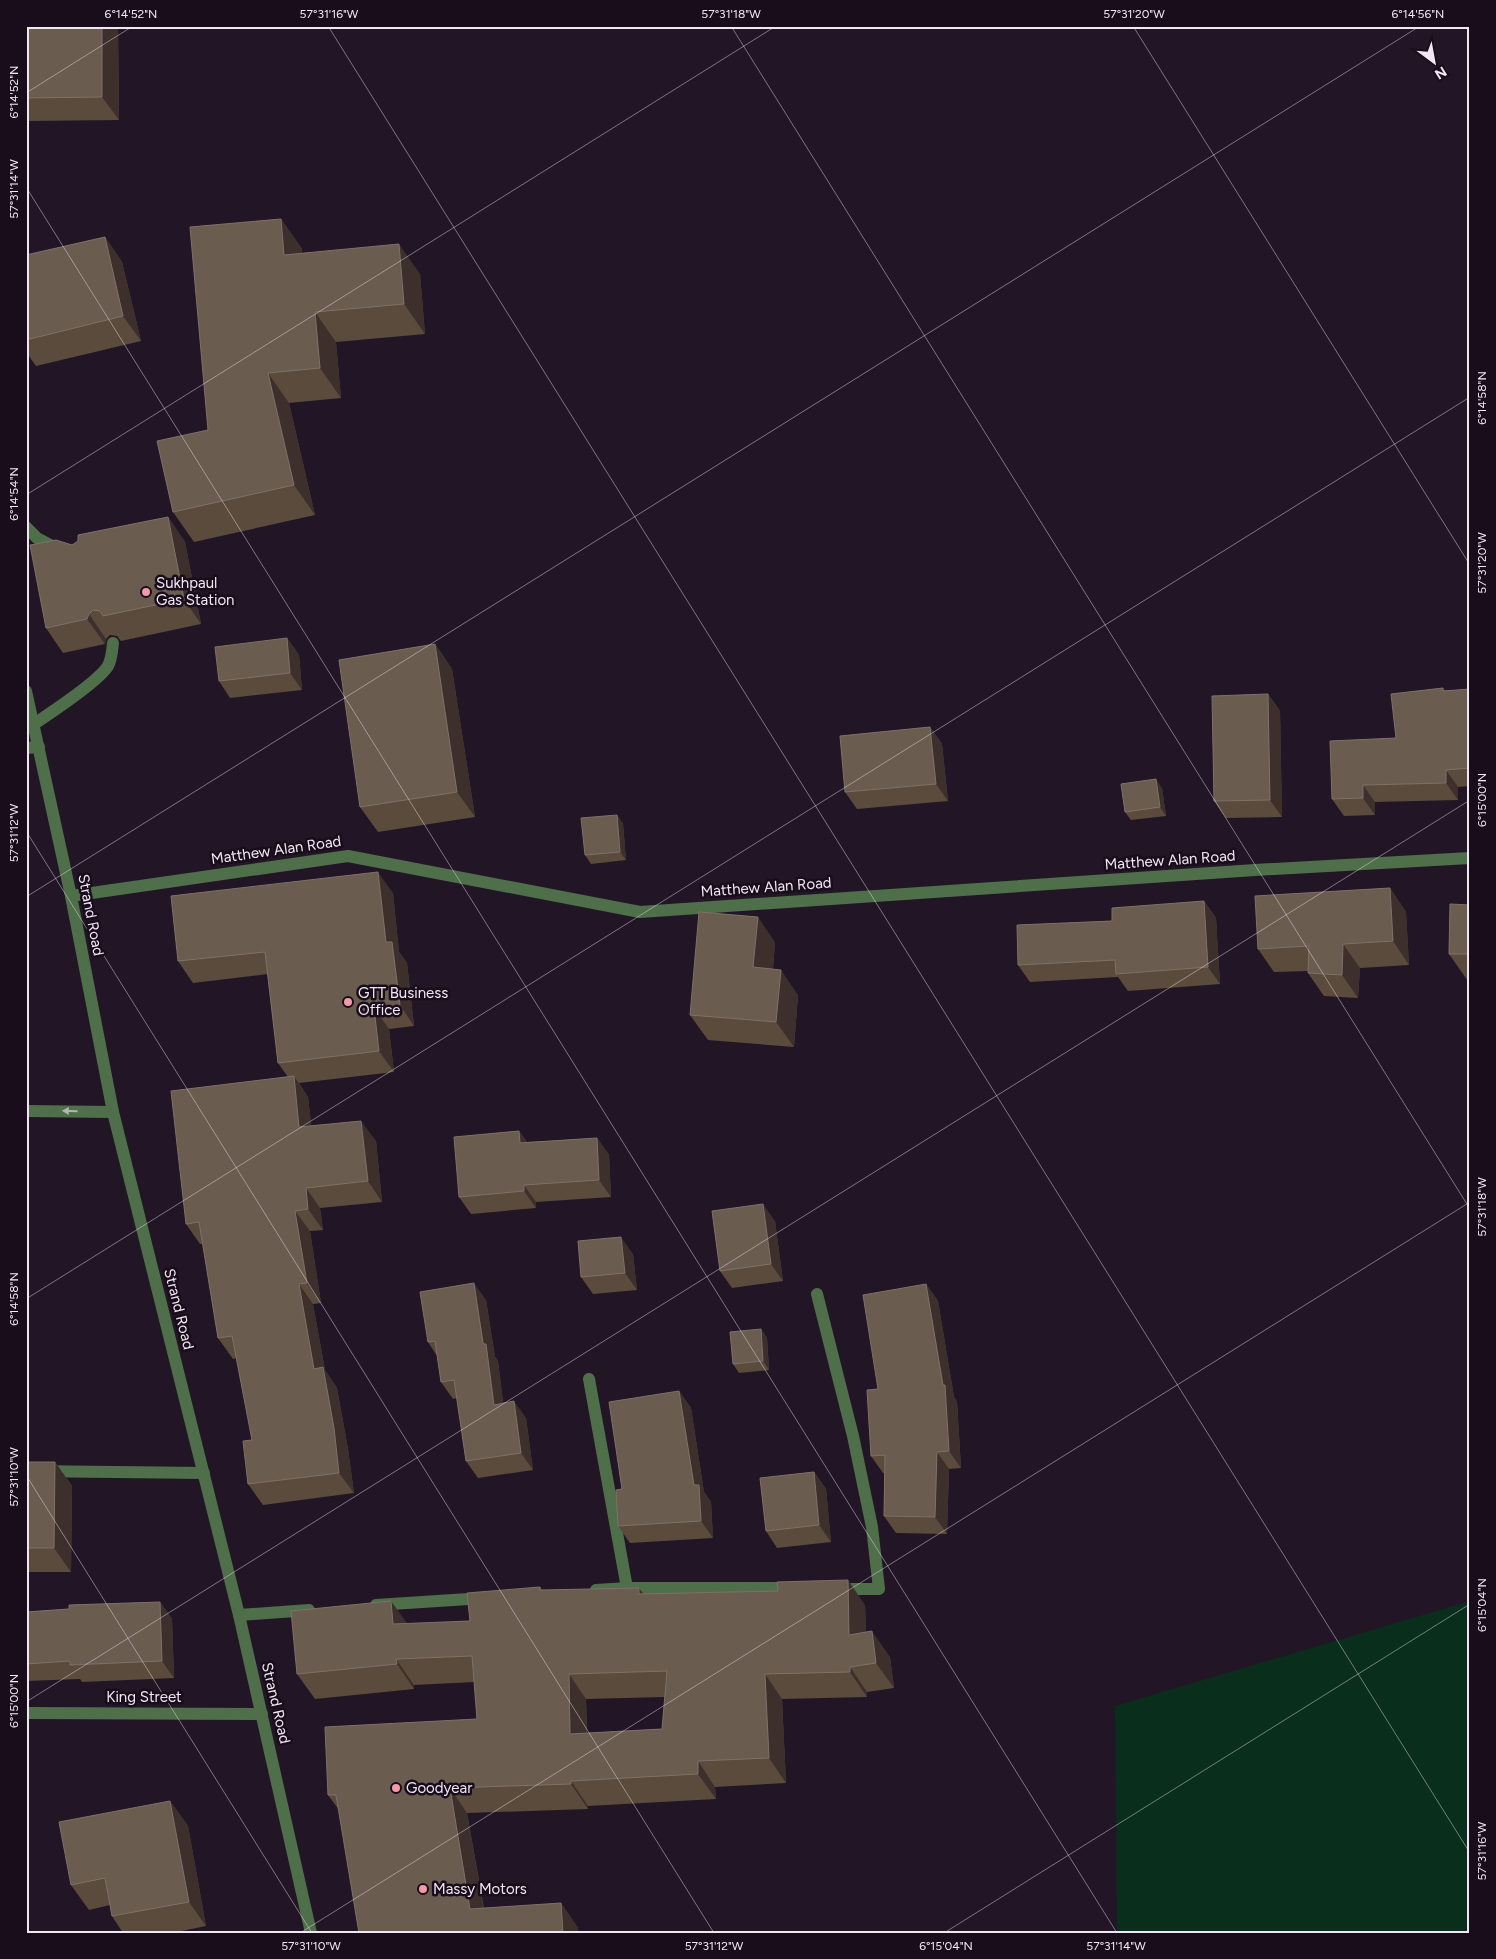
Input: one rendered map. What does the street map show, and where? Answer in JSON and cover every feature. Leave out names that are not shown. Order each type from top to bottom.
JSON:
[{"type":"street","points":[[26,527],[44,544],[71,554]]},
{"type":"street","points":[[34,724],[94,681],[108,667],[112,656],[113,643]]},
{"type":"street","name":"Strand Road","points":[[26,691],[34,724],[33,747],[71,896],[113,1112],[239,1615],[312,1933]]},
{"type":"street","name":"Matthew Alan Road","points":[[71,896],[348,856],[640,912],[1470,858]]},
{"type":"street","points":[[26,1111],[113,1112]]},
{"type":"street","points":[[817,1294],[853,1436],[872,1527],[878,1589],[830,1589]]},
{"type":"street","points":[[589,1379],[627,1588]]},
{"type":"street","points":[[26,1471],[204,1474]]},
{"type":"street","points":[[587,1590],[627,1588],[801,1588]]},
{"type":"street","points":[[358,1606],[498,1597]]},
{"type":"street","points":[[239,1615],[319,1609]]},
{"type":"street","name":"King Street","points":[[26,1713],[262,1714]]},
{"type":"green space","points":[[1470,1601],[1470,1933],[1117,1933],[1115,1706]]},
{"type":"building","points":[[26,26],[102,26],[102,97],[26,98]]},
{"type":"building","points":[[281,219],[284,255],[399,244],[404,304],[315,312],[320,368],[268,373],[294,485],[173,512],[157,441],[208,430],[190,227]]},
{"type":"building","points":[[105,237],[123,316],[26,340],[26,255]]},
{"type":"building","points":[[168,517],[184,599],[103,616],[100,611],[93,610],[87,619],[46,628],[30,545],[56,540],[72,545],[78,541],[78,535]]},
{"type":"building","points":[[287,638],[290,673],[219,681],[215,647]]},
{"type":"building","points":[[435,644],[457,792],[360,807],[339,660]]},
{"type":"building","points":[[1443,688],[1443,691],[1470,689],[1470,768],[1446,770],[1446,783],[1363,785],[1363,798],[1332,799],[1330,741],[1396,738],[1391,694]]},
{"type":"building","points":[[1268,694],[1270,800],[1214,801],[1212,696]]},
{"type":"building","points":[[930,727],[936,784],[845,792],[840,736]]},
{"type":"building","points":[[1156,779],[1160,807],[1125,812],[1121,784]]},
{"type":"building","points":[[617,815],[620,852],[585,855],[581,818]]},
{"type":"building","points":[[378,872],[386,942],[392,942],[400,1005],[374,1008],[379,1051],[278,1063],[265,952],[178,961],[171,896]]},
{"type":"building","points":[[1390,888],[1393,941],[1343,944],[1342,975],[1308,973],[1309,946],[1258,949],[1255,896]]},
{"type":"building","points":[[1204,901],[1208,967],[1116,974],[1115,960],[1018,965],[1017,925],[1112,921],[1112,908]]},
{"type":"building","points":[[1450,904],[1470,905],[1470,954],[1449,954]]},
{"type":"building","points":[[699,912],[758,917],[753,967],[781,970],[776,1022],[690,1015]]},
{"type":"building","points":[[294,1076],[299,1127],[361,1121],[368,1181],[306,1188],[308,1209],[295,1211],[307,1283],[299,1284],[314,1369],[323,1367],[334,1428],[339,1473],[248,1484],[243,1441],[252,1440],[232,1336],[218,1338],[199,1222],[186,1224],[171,1091]]},
{"type":"building","points":[[519,1131],[520,1143],[597,1138],[599,1180],[524,1185],[524,1191],[459,1197],[454,1137]]},
{"type":"building","points":[[763,1204],[771,1264],[720,1271],[712,1211]]},
{"type":"building","points":[[621,1237],[625,1273],[581,1277],[578,1241]]},
{"type":"building","points":[[474,1283],[483,1344],[486,1344],[494,1405],[514,1401],[521,1453],[466,1461],[454,1380],[441,1382],[435,1341],[428,1342],[420,1292]]},
{"type":"building","points":[[926,1284],[943,1385],[945,1385],[949,1451],[937,1452],[935,1517],[884,1516],[885,1455],[871,1456],[867,1390],[878,1389],[863,1295]]},
{"type":"building","points":[[761,1329],[763,1361],[733,1364],[730,1332]]},
{"type":"building","points":[[679,1391],[694,1485],[699,1485],[701,1521],[618,1526],[616,1490],[622,1489],[609,1402]]},
{"type":"building","points":[[26,1462],[55,1462],[54,1548],[26,1548]]},
{"type":"building","points":[[814,1472],[819,1525],[766,1531],[760,1478]]},
{"type":"building","points":[[848,1580],[849,1635],[872,1631],[876,1663],[850,1667],[850,1672],[765,1674],[769,1758],[698,1761],[698,1774],[571,1781],[571,1784],[450,1788],[470,1909],[561,1903],[563,1933],[359,1933],[336,1795],[328,1795],[325,1727],[477,1719],[472,1656],[396,1659],[397,1664],[297,1674],[291,1611],[391,1601],[393,1624],[470,1621],[467,1593],[540,1587],[540,1590],[639,1588],[639,1594],[778,1591],[777,1582]],"holes":[[[667,1671],[662,1729],[570,1734],[569,1674]]]},
{"type":"building","points":[[160,1602],[162,1661],[70,1665],[70,1661],[26,1664],[26,1612],[69,1609],[69,1605]]},
{"type":"building","points":[[170,1801],[189,1902],[112,1916],[105,1878],[71,1885],[59,1822]]},
{"type":"place","name":"Sukhpaul Gas Station","points":[[146,592]]},
{"type":"place","name":"GTT Business Office","points":[[348,1002]]},
{"type":"place","name":"Goodyear","points":[[396,1788]]},
{"type":"place","name":"Massy Motors","points":[[423,1889]]}]
